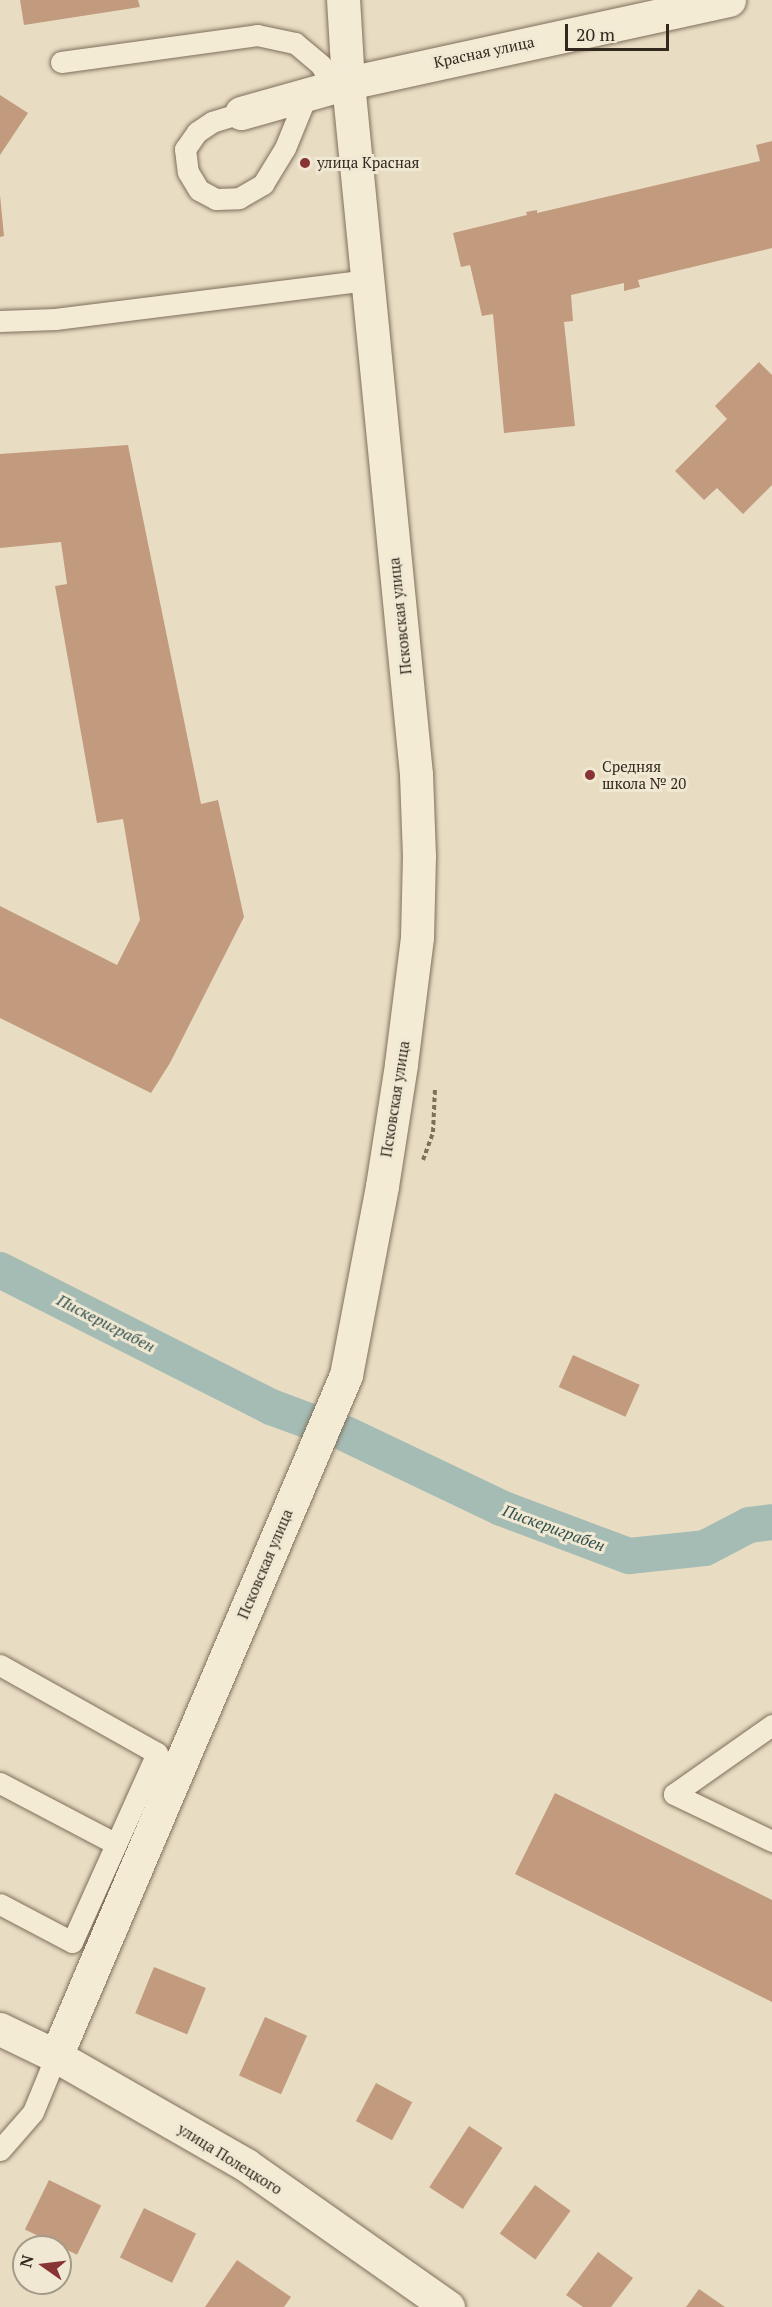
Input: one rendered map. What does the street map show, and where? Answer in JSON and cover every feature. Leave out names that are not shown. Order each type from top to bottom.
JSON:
[{"type":"street","name":"Псковская улица","points":[[56,2056],[346,1375],[382,1186],[401,1064],[417,937],[419,856],[416,774],[367,280],[329,88],[343,0]]},
{"type":"street","name":"Красная улица","points":[[241,113],[329,88],[729,0]]},
{"type":"street","name":"улица Полецкого","points":[[0,2029],[56,2056],[246,2165],[448,2307]]},
{"type":"lane","points":[[61,62],[257,35],[295,44],[321,64],[329,88],[285,148],[263,184],[239,198],[216,199],[199,190],[188,172],[185,149],[197,132],[212,122],[241,113]]},
{"type":"lane","points":[[0,321],[56,319],[367,280]]},
{"type":"lane","points":[[0,1665],[157,1753],[72,1942],[0,1904]]},
{"type":"lane","points":[[772,1725],[674,1794],[772,1841]]},
{"type":"lane","points":[[0,1783],[116,1844]]},
{"type":"lane","points":[[0,2150],[33,2112],[56,2056]]},
{"type":"building","points":[[20,0],[138,0],[140,7],[24,25]]},
{"type":"building","points":[[0,95],[28,113],[0,155]]},
{"type":"building","points":[[772,141],[772,248],[638,280],[640,287],[624,291],[624,283],[571,295],[573,321],[564,322],[575,426],[504,433],[493,314],[482,316],[470,265],[461,267],[453,233],[527,215],[526,212],[537,210],[537,213],[760,161],[756,145]]},
{"type":"building","points":[[0,195],[4,236],[0,237]]},
{"type":"building","points":[[759,362],[772,375],[772,485],[743,514],[717,488],[704,500],[675,471],[727,419],[715,406]]},
{"type":"building","points":[[128,445],[201,804],[218,800],[244,917],[170,1063],[151,1093],[0,1018],[0,906],[117,965],[140,920],[123,819],[97,823],[55,586],[67,584],[61,542],[0,548],[0,454]]},
{"type":"building","points":[[573,1355],[640,1385],[625,1417],[559,1387]]},
{"type":"building","points":[[555,1793],[772,1900],[772,2002],[515,1874]]},
{"type":"building","points":[[154,1967],[206,1988],[187,2034],[135,2013]]},
{"type":"building","points":[[265,2017],[307,2036],[281,2094],[239,2075]]},
{"type":"building","points":[[376,2083],[412,2102],[392,2140],[356,2121]]},
{"type":"building","points":[[469,2126],[503,2148],[463,2209],[429,2187]]},
{"type":"building","points":[[49,2180],[101,2205],[77,2255],[72,2252],[72,2235],[36,2235],[25,2229]]},
{"type":"building","points":[[535,2185],[571,2211],[535,2259],[500,2234]]},
{"type":"building","points":[[144,2208],[196,2233],[172,2283],[120,2257]]},
{"type":"building","points":[[598,2252],[633,2278],[611,2307],[583,2307],[566,2295]]},
{"type":"building","points":[[237,2260],[291,2297],[284,2307],[205,2307]]},
{"type":"building","points":[[699,2289],[725,2307],[686,2307]]},
{"type":"waterway","name":"Пискериграбен","points":[[0,1270],[271,1407],[309,1421]]},
{"type":"waterway","name":"Пискериграбен","points":[[346,1434],[501,1508],[629,1556],[705,1548],[749,1525],[772,1522]]},
{"type":"place","name":"улица Красная","points":[[305,163]]},
{"type":"place","name":"Средняя школа № 20","points":[[590,775]]}]
